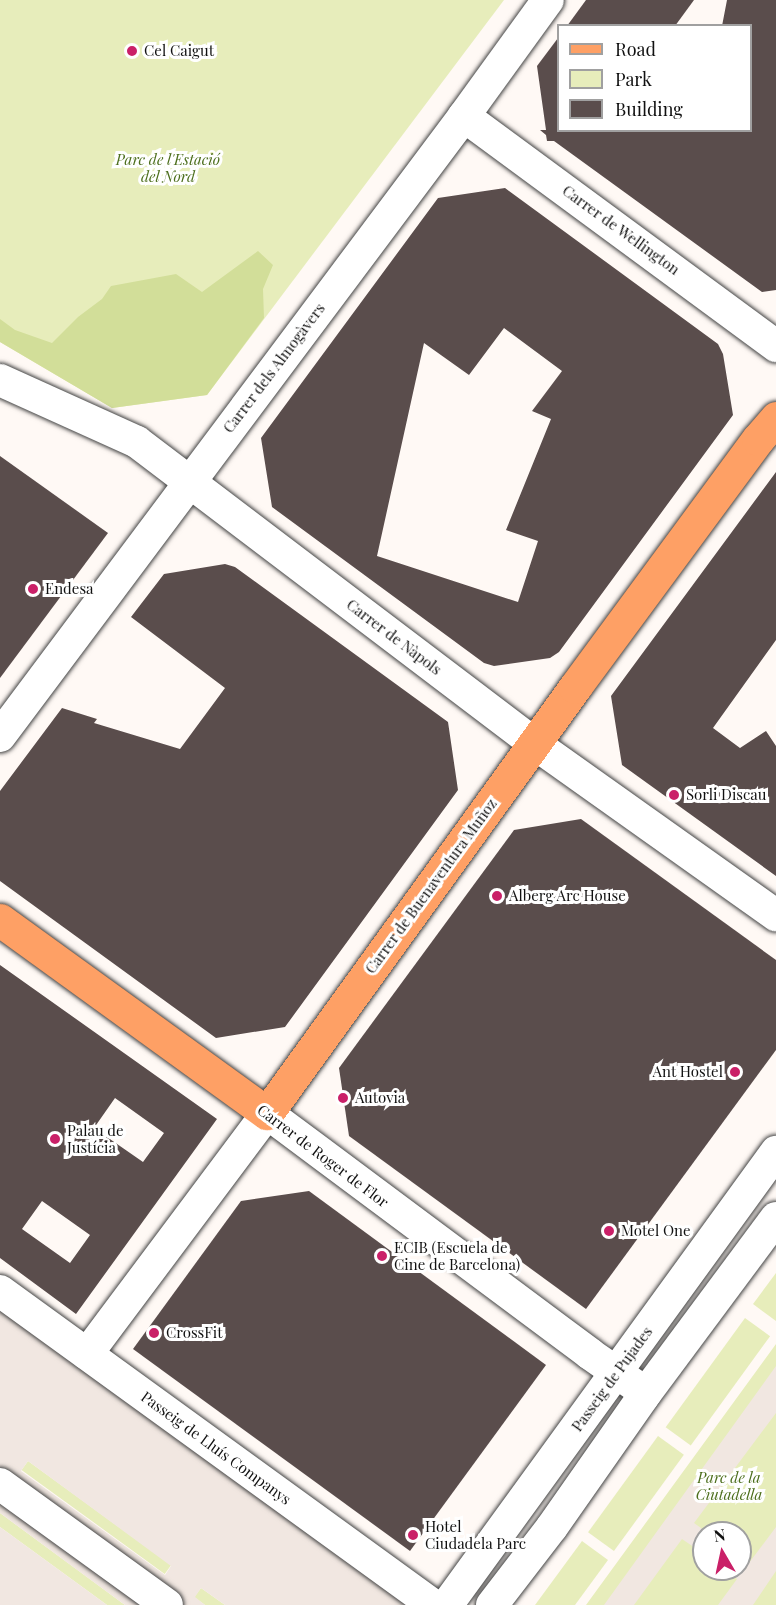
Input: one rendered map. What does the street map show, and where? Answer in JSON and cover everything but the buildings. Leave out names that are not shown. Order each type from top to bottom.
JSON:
[{"type":"main road","name":"Carrer de Buenaventura Muñoz","points":[[267,1113],[758,439],[776,418]]},
{"type":"main road","name":"Carrer de Roger de Flor","points":[[0,920],[267,1113]]},
{"type":"street","name":"Carrer dels Almogàvers","points":[[0,736],[464,116],[548,0]]},
{"type":"street","name":"Carrer de Wellington","points":[[464,116],[776,346]]},
{"type":"street","name":"Carrer de Nàpols","points":[[0,380],[137,442],[165,462],[188,483],[535,744],[776,915]]},
{"type":"street","name":"Carrer de Buenaventura Muñoz","points":[[87,1354],[267,1113]]},
{"type":"street","name":"Carrer de Roger de Flor","points":[[267,1113],[615,1373],[646,1393]]},
{"type":"street","name":"Passeig de Pujades","points":[[447,1605],[776,1152]]},
{"type":"street","points":[[492,1605],[552,1527],[646,1393],[776,1218]]},
{"type":"street","name":"Passeig de Lluís Companys","points":[[0,1291],[433,1605]]},
{"type":"street","points":[[0,1484],[167,1605]]},
{"type":"green space","name":"Parc de l'Estació del Nord","points":[[0,0],[504,0],[207,395],[112,408],[0,342]]},
{"type":"green space","points":[[258,251],[273,265],[263,289],[264,318],[207,395],[112,408],[0,342],[0,319],[15,330],[52,343],[78,317],[102,299],[111,286],[176,274],[202,292]]},
{"type":"green space","points":[[776,1273],[776,1321],[753,1304]]},
{"type":"green space","points":[[745,1318],[770,1336],[691,1445],[666,1427]]},
{"type":"green space","name":"Parc de la Ciutadella","points":[[776,1344],[776,1605],[586,1605]]},
{"type":"green space","points":[[658,1436],[684,1455],[614,1551],[588,1532]]},
{"type":"green space","points":[[28,1461],[171,1565],[165,1574],[22,1470]]},
{"type":"green space","points":[[0,1513],[125,1605],[107,1605],[0,1527]]},
{"type":"green space","points":[[582,1541],[608,1560],[575,1605],[535,1605]]},
{"type":"green space","points":[[201,1588],[225,1605],[205,1605],[194,1597]]},
{"type":"shaded area","points":[[0,1306],[411,1605],[225,1605],[201,1588],[195,1597],[205,1605],[125,1605],[0,1513]],"holes":[[[28,1461],[171,1566],[165,1575],[21,1471]]]},
{"type":"shaded area","points":[[776,1366],[776,1413],[695,1521],[692,1521],[692,1546],[682,1539],[634,1605],[604,1605]]},
{"type":"shaded area","points":[[0,1527],[107,1605],[0,1605]]},
{"type":"shaded area","points":[[776,1527],[776,1571],[753,1605],[718,1605],[736,1581],[752,1581],[752,1559]]},
{"type":"place","name":"Cel Caigut","points":[[132,51]]},
{"type":"place","name":"Endesa","points":[[33,589]]},
{"type":"place","name":"Sorli Discau","points":[[674,795]]},
{"type":"place","name":"Alberg Arc House","points":[[497,896]]},
{"type":"place","name":"Ant Hostel","points":[[735,1072]]},
{"type":"place","name":"Autovia","points":[[343,1098]]},
{"type":"place","name":"Palau de Justícia","points":[[55,1139]]},
{"type":"place","name":"Motel One","points":[[609,1231]]},
{"type":"place","name":"ECIB (Escuela de Cine de Barcelona)","points":[[382,1256]]},
{"type":"place","name":"CrossFit","points":[[154,1333]]},
{"type":"place","name":"Hotel Ciudadela Parc","points":[[413,1535]]}]
